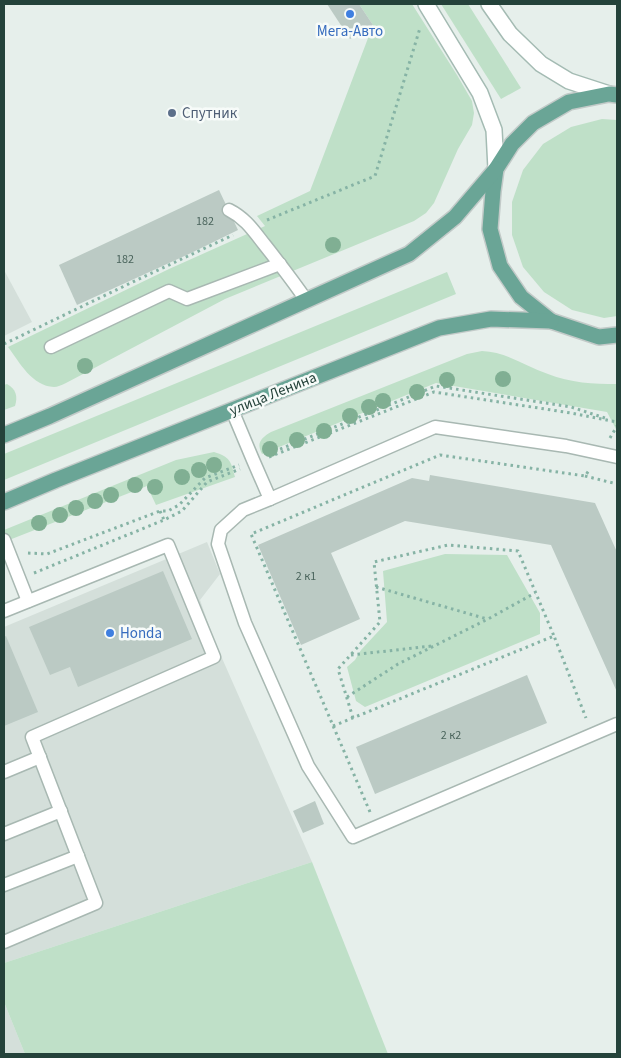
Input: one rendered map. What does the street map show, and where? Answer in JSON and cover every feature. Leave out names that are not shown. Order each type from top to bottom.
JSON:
[{"type":"main road","points":[[427,4],[480,93],[494,130],[496,169],[492,191],[490,228],[500,266],[521,297],[551,321],[617,343]]},
{"type":"main road","points":[[489,4],[510,34],[541,64],[569,80],[613,95]]},
{"type":"main road","points":[[4,434],[50,416],[409,254],[455,217],[496,169],[512,144],[533,123],[569,102],[613,95]]},
{"type":"main road","name":"улица Ленина","points":[[4,502],[440,328],[491,319],[551,321]]},
{"type":"main road","points":[[599,336],[617,334]]},
{"type":"lane","points":[[229,210],[239,215],[250,227],[306,300]]},
{"type":"lane","points":[[51,347],[169,291],[187,299],[280,264]]},
{"type":"lane","points":[[232,410],[270,499]]},
{"type":"lane","points":[[617,457],[566,446],[435,427],[244,510],[221,530],[218,544],[245,623],[308,766],[353,837],[617,724]]},
{"type":"lane","points":[[4,540],[28,601]]},
{"type":"lane","points":[[4,611],[168,545],[214,658],[32,737],[96,903],[4,942]]},
{"type":"lane","points":[[4,772],[40,758]]},
{"type":"lane","points":[[4,834],[61,811]]},
{"type":"lane","points":[[4,885],[78,856]]},
{"type":"path","points":[[4,344],[250,227],[375,176],[427,4]]},
{"type":"path","points":[[20,579],[182,511],[207,482],[436,386],[571,406],[617,422]]},
{"type":"path","points":[[585,476],[617,426]]},
{"type":"path","points":[[376,827],[251,534],[440,455],[585,476],[617,484]]},
{"type":"path","points":[[9,553],[47,554],[160,510],[168,511],[179,506],[205,478],[253,462]]},
{"type":"path","points":[[160,510],[164,520]]},
{"type":"path","points":[[353,718],[338,669],[380,622],[374,562],[448,545],[518,551],[593,734]]},
{"type":"path","points":[[376,587],[488,619]]},
{"type":"path","points":[[346,697],[398,664],[488,619],[536,592]]},
{"type":"path","points":[[333,726],[554,636]]},
{"type":"path","points":[[351,655],[435,645]]},
{"type":"shaded area","points":[[4,270],[32,322],[4,336]]},
{"type":"shaded area","points":[[207,542],[220,574],[200,600],[214,640],[312,862],[4,963],[4,627]]},
{"type":"shaded area","points":[[4,1002],[25,1054],[4,1054]]},
{"type":"green space","points":[[359,4],[412,4],[472,101],[474,113],[472,125],[458,149],[434,203],[426,213],[414,221],[225,299],[63,384],[54,387],[46,386],[27,373],[8,347],[169,269],[265,226],[257,216],[310,191],[373,25]]},
{"type":"green space","points":[[441,4],[468,4],[521,88],[501,99]]},
{"type":"green space","points":[[602,119],[617,120],[617,316],[604,318],[572,310],[544,292],[523,267],[512,235],[512,202],[523,170],[543,144],[571,127]]},
{"type":"green space","points":[[447,272],[456,294],[4,480],[4,454]]},
{"type":"green space","points":[[482,351],[500,354],[556,377],[573,381],[617,384],[617,431],[607,412],[436,383],[262,454],[259,447],[260,441],[271,432],[467,354]]},
{"type":"green space","points":[[7,384],[16,393],[16,399],[15,406],[4,410],[4,385]]},
{"type":"green space","points":[[214,452],[229,460],[235,477],[156,505],[147,486],[4,542],[4,530],[176,460]]},
{"type":"green space","points":[[445,554],[507,555],[540,613],[540,634],[365,707],[356,701],[347,667],[387,622],[383,571]]},
{"type":"green space","points":[[312,862],[388,1054],[25,1054],[4,1002],[4,963]]},
{"type":"building","name":"Мега-Авто","points":[[327,4],[359,4],[373,25],[350,39]]},
{"type":"building","points":[[219,190],[238,230],[77,305],[59,265]]},
{"type":"building","points":[[430,475],[595,503],[617,552],[617,692],[551,545],[405,521],[331,553],[360,619],[301,645],[258,545],[412,478],[429,481]]},
{"type":"building","name":"Honda","points":[[163,571],[192,639],[78,687],[70,667],[50,675],[29,627]]},
{"type":"building","points":[[6,636],[38,712],[4,726],[4,637]]},
{"type":"building","points":[[527,675],[547,723],[375,794],[356,747]]},
{"type":"building","points":[[315,801],[324,824],[303,833],[293,811]]},
{"type":"place","name":"Мега-Авто","points":[[350,14]]},
{"type":"place","name":"Спутник","points":[[172,113]]},
{"type":"place","name":"Honda","points":[[110,633]]}]
